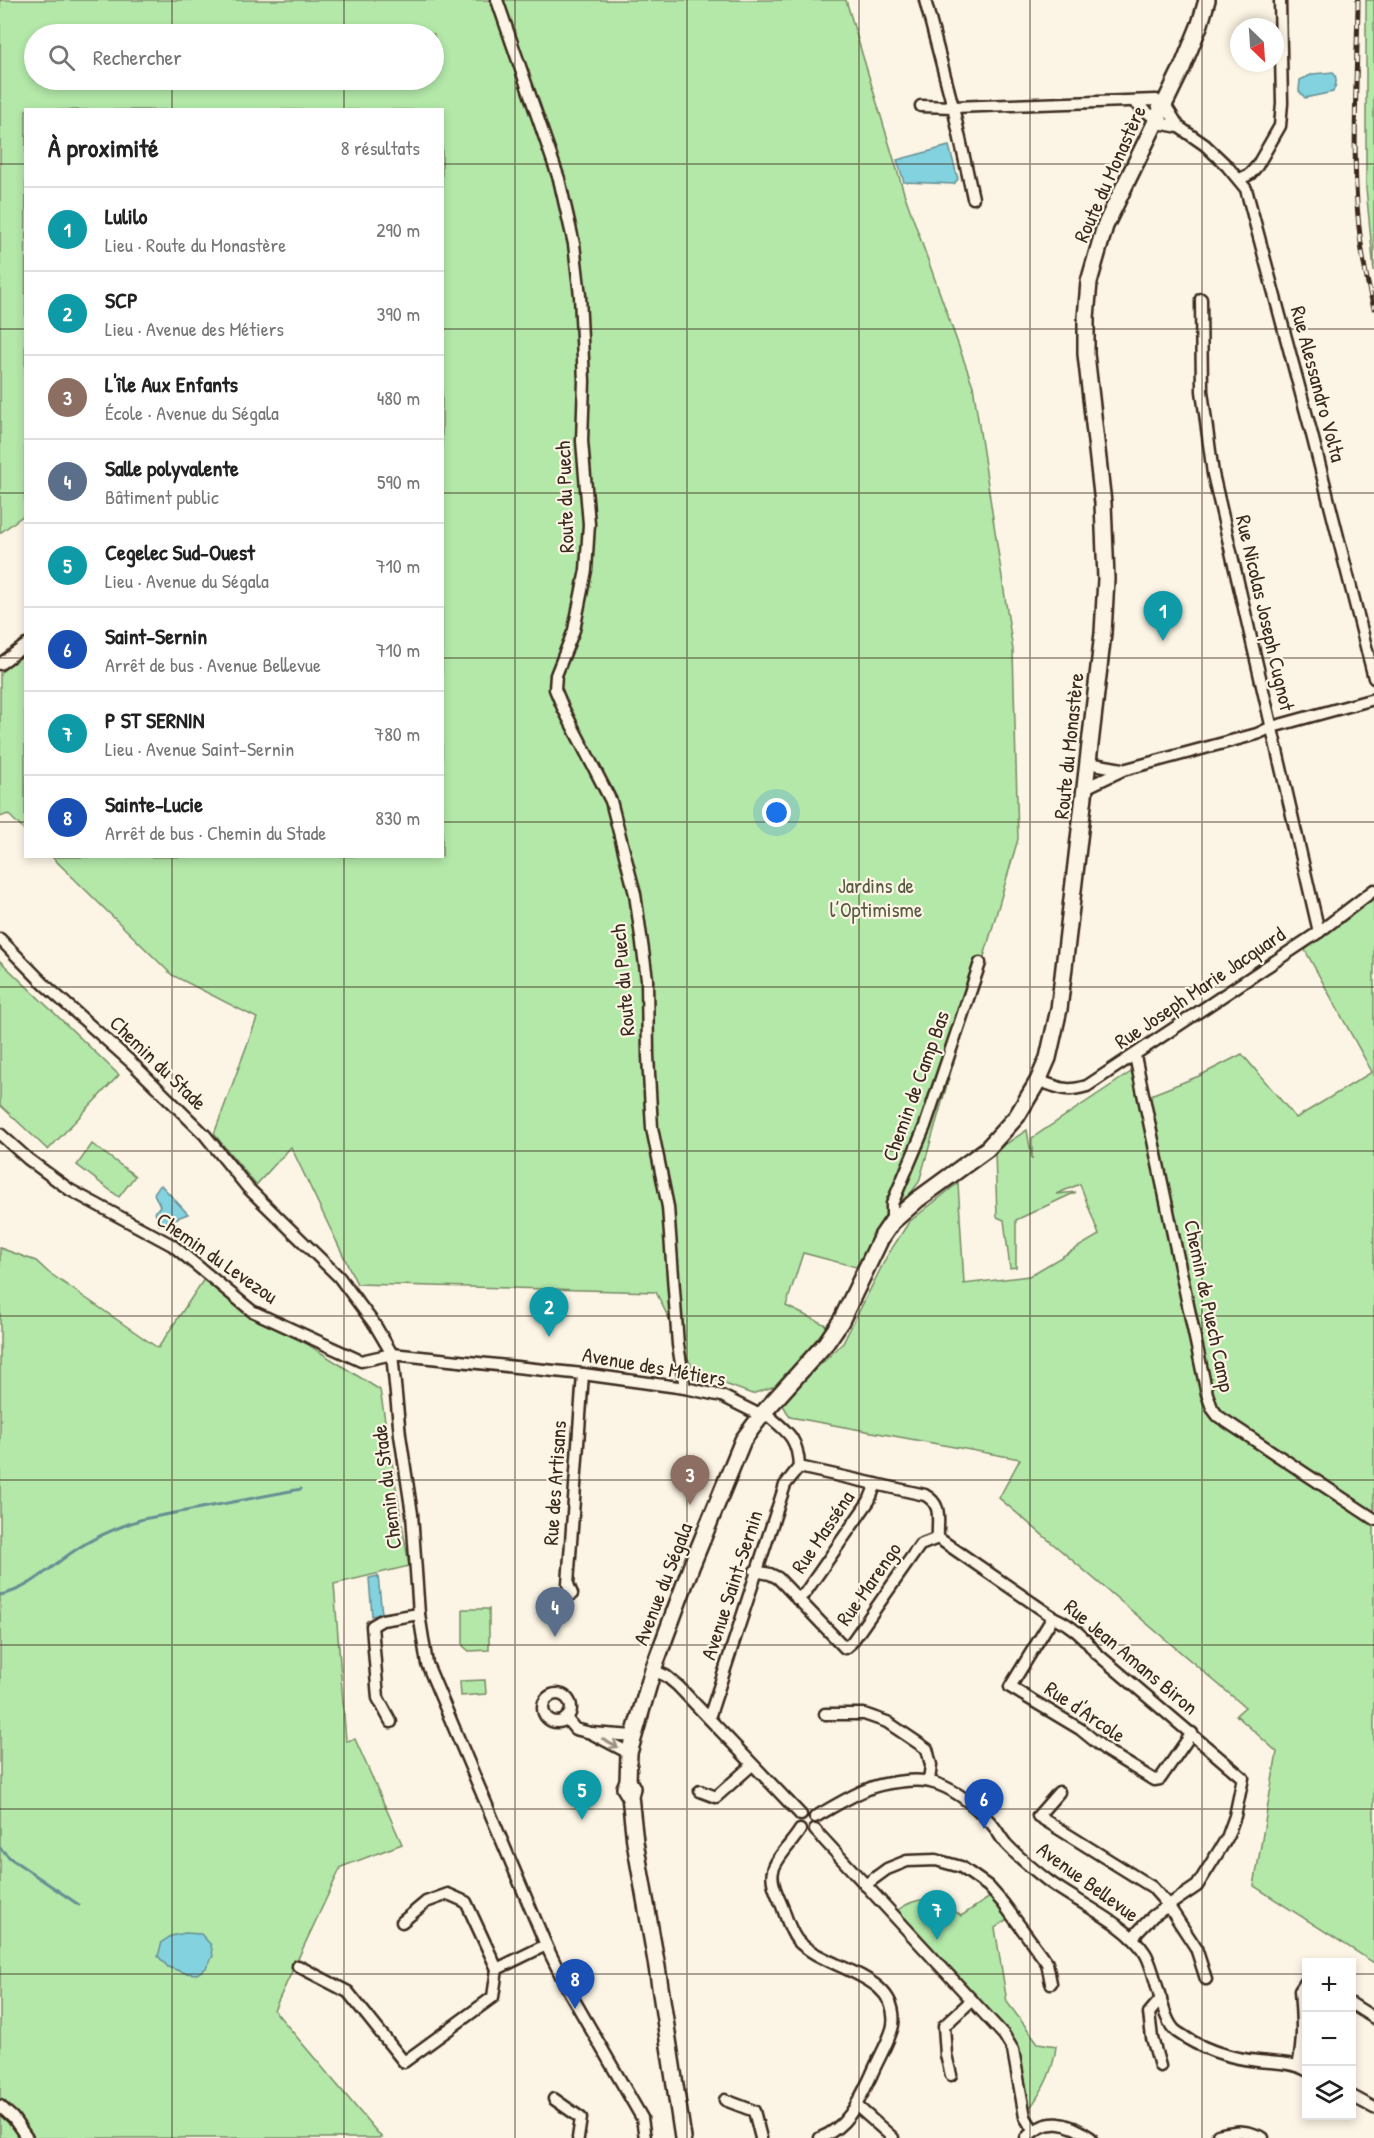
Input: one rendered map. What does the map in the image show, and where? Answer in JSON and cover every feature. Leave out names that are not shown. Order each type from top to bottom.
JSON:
[{"type":"street","name":"Route du Puech","points":[[497,0],[559,179],[574,244],[580,296],[584,381],[582,441],[589,524],[586,570],[576,620],[556,675],[555,689],[562,708],[611,801],[635,894],[646,979],[652,1128],[668,1207],[678,1345],[685,1388]]},
{"type":"street","points":[[925,0],[953,106],[973,198]]},
{"type":"street","name":"Route du Monastère","points":[[764,1412],[825,1343],[841,1321],[872,1256],[892,1222],[917,1200],[962,1169],[995,1141],[1017,1116],[1038,1081],[1048,1058],[1059,1009],[1103,633],[1106,567],[1103,503],[1086,354],[1089,282],[1105,226],[1182,68],[1207,0]]},
{"type":"street","points":[[1240,179],[1250,174],[1257,166],[1280,126],[1282,103],[1280,0]]},
{"type":"street","points":[[921,106],[1134,102],[1152,116],[1159,113]]},
{"type":"street","name":"Rue Alessandro Volta","points":[[1159,113],[1167,108],[1179,128],[1205,145],[1240,179],[1250,199],[1374,678]]},
{"type":"street","name":"Rue Nicolas Joseph Cugnot","points":[[1201,299],[1202,392],[1218,500],[1319,932]]},
{"type":"street","points":[[0,664],[24,646]]},
{"type":"street","points":[[1085,788],[1123,770],[1257,734],[1272,727],[1374,699]]},
{"type":"street","points":[[1088,763],[1123,770]]},
{"type":"street","name":"Rue Joseph Marie Jacquard","points":[[1038,1081],[1057,1089],[1072,1091],[1087,1086],[1319,932],[1374,890]]},
{"type":"street","name":"Chemin du Stade","points":[[0,939],[45,985],[131,1062],[206,1135],[248,1188],[339,1277],[375,1325],[392,1354],[400,1436],[412,1514],[420,1614],[427,1664],[546,1945],[566,1986],[642,2118],[645,2138]]},
{"type":"street","name":"Chemin de Camp Bas","points":[[892,1222],[892,1203],[925,1126],[980,963]]},
{"type":"street","name":"Chemin de Puech Camp","points":[[1135,1056],[1207,1394],[1212,1408],[1218,1416],[1374,1518]]},
{"type":"street","name":"Chemin du Levezou","points":[[0,1134],[28,1159],[70,1190],[172,1245],[252,1311],[361,1361]]},
{"type":"street","name":"Avenue des Métiers","points":[[361,1361],[392,1354],[583,1374],[685,1388],[722,1396],[754,1412],[764,1412]]},
{"type":"street","name":"Rue des Artisans","points":[[572,1594],[568,1584],[583,1374]]},
{"type":"street","points":[[764,1412],[792,1436],[798,1450],[799,1467],[925,1495],[934,1500],[938,1509],[938,1538]]},
{"type":"street","name":"Avenue du Ségala","points":[[683,2138],[635,1842],[629,1789],[629,1754],[653,1670],[691,1567],[743,1440],[764,1412]]},
{"type":"street","name":"Avenue Saint-Sernin","points":[[709,1718],[785,1485],[799,1467]]},
{"type":"street","name":"Rue Masséna","points":[[797,1599],[805,1593],[869,1501],[876,1484]]},
{"type":"street","name":"Rue Marengo","points":[[756,1571],[778,1578],[845,1648],[852,1642],[920,1545],[938,1538]]},
{"type":"street","name":"Rue Jean Amans Biron","points":[[938,1538],[1053,1617],[1067,1623],[1095,1652],[1243,1778],[1235,1816],[1227,1838],[1197,1886],[1153,1916],[1132,1938]]},
{"type":"street","points":[[391,1722],[378,1698],[372,1626],[382,1620],[420,1614]]},
{"type":"street","name":"Rue d'Arcole","points":[[1053,1617],[1010,1687],[1080,1729],[1107,1751],[1154,1780],[1160,1779],[1192,1733]]},
{"type":"street","points":[[653,1670],[666,1676],[678,1686],[801,1815]]},
{"type":"street","points":[[825,1714],[864,1714],[887,1722],[927,1749],[931,1765],[929,1781]]},
{"type":"street","points":[[566,1718],[575,1729],[591,1733],[634,1736]]},
{"type":"street","points":[[591,1733],[629,1754]]},
{"type":"street","points":[[700,1791],[716,1797],[752,1765]]},
{"type":"street","name":"Avenue Bellevue","points":[[815,1816],[869,1788],[889,1782],[929,1781],[950,1790],[970,1803],[992,1824],[998,1835],[1018,1856],[1047,1880],[1132,1938],[1145,1953],[1155,1975],[1161,1999],[1176,2031],[1199,2046],[1216,2052],[1302,2068]]},
{"type":"street","points":[[1059,1791],[1038,1815],[1152,1887],[1168,1905],[1196,1948],[1206,1979]]},
{"type":"street","points":[[807,1813],[815,1816],[818,1825],[814,1830],[806,1833],[800,1830],[798,1824],[801,1815],[807,1813]]},
{"type":"street","points":[[800,1830],[793,1843],[777,1861],[772,1872],[776,1891],[796,1939],[810,1951],[872,1982],[886,1993],[892,2008],[893,2026],[857,2106],[842,2124],[820,2138]]},
{"type":"street","points":[[814,1830],[1004,2035],[1013,2050],[1029,2134],[1050,2123],[1067,2124],[1091,2138]]},
{"type":"street","points":[[865,1885],[887,1869],[907,1862],[936,1860],[961,1867],[988,1886],[1003,1903],[1047,1963],[1051,1983]]},
{"type":"street","points":[[298,1966],[348,1992],[404,2062],[493,1997],[497,1969],[466,1902],[448,1894],[426,1902],[402,1922]]},
{"type":"street","points":[[497,1969],[546,1945]]},
{"type":"street","points":[[1302,1988],[1300,1991],[1302,2012]]},
{"type":"street","points":[[1160,2066],[1152,2038],[1149,2013],[1161,1999]]},
{"type":"street","points":[[951,2075],[946,2055],[944,2026],[972,2000]]},
{"type":"street","points":[[1356,2007],[1374,2018]]},
{"type":"street","points":[[1302,2012],[1302,2066]]},
{"type":"street","points":[[1356,2098],[1374,2108]]},
{"type":"street","points":[[554,2099],[581,2118],[578,2138]]},
{"type":"street","points":[[725,2100],[754,2111],[761,2138]]},
{"type":"street","points":[[0,2106],[13,2118],[27,2138]]},
{"type":"street","points":[[857,2106],[893,2138]]},
{"type":"street","points":[[1218,2135],[1242,2130],[1263,2138]]},
{"type":"green space","name":"Jardins de l’Optimisme","points":[[0,0],[846,0],[904,193],[973,386],[1013,650],[1018,839],[919,1182],[856,1267],[803,1253],[786,1306],[828,1326],[778,1385],[752,1394],[695,1373],[656,1292],[357,1284],[291,1147],[256,1185],[214,1134],[257,1018],[172,975],[53,858],[444,858],[444,108],[24,108],[24,515],[0,533]]},
{"type":"green space","points":[[1366,0],[1374,0],[1374,271],[1366,188]]},
{"type":"green space","points":[[24,654],[24,830],[8,814],[0,817],[0,673]]},
{"type":"green space","points":[[1374,898],[1374,1963],[1254,1886],[1277,1752],[1236,1715],[1245,1707],[999,1498],[1020,1459],[790,1417],[781,1402],[843,1343],[887,1256],[909,1222],[958,1183],[964,1284],[1029,1276],[1099,1235],[1080,1184],[1056,1194],[1076,1192],[1016,1220],[1016,1267],[1010,1268],[1004,1220],[997,1217],[995,1151],[1027,1130],[1032,1159],[1032,1138],[1131,1072],[1143,1098],[1199,1076],[1242,1054],[1296,1118],[1372,1072],[1305,950]]},
{"type":"green space","points":[[0,961],[119,1075],[48,1150],[0,1105]]},
{"type":"green space","points":[[92,1144],[135,1176],[119,1197],[77,1165]]},
{"type":"green space","points":[[0,1248],[36,1261],[48,1272],[158,1348],[204,1279],[380,1390],[409,1566],[334,1584],[346,1741],[355,1739],[402,1844],[341,1867],[274,2010],[382,2138],[0,2138]]},
{"type":"green space","points":[[463,1609],[489,1609],[489,1650],[469,1651],[463,1646]]},
{"type":"green space","points":[[485,1680],[486,1694],[461,1696],[460,1681]]},
{"type":"green space","points":[[990,1897],[1007,1919],[995,1928],[1007,2002],[1038,2043],[1056,2046],[1048,2078],[1030,2108],[1019,2050],[1003,2025],[896,1911],[914,1902],[930,1900],[938,1901],[961,1916]]},
{"type":"water","points":[[1333,72],[1336,82],[1333,92],[1305,98],[1299,91],[1300,80],[1313,74]]},
{"type":"water","points":[[949,146],[958,179],[954,184],[904,182],[897,160]]},
{"type":"water","points":[[161,1185],[188,1214],[159,1225],[155,1212],[160,1206],[154,1193]]},
{"type":"water","points":[[378,1576],[382,1614],[372,1616],[369,1578]]},
{"type":"water","points":[[185,1933],[201,1934],[211,1945],[213,1956],[206,1968],[197,1974],[185,1973],[168,1967],[158,1956],[162,1942],[171,1936]]},
{"type":"waterway","points":[[0,1595],[38,1578],[88,1542],[134,1522],[301,1489]]},
{"type":"waterway","points":[[0,1848],[10,1858],[79,1905]]},
{"type":"railway","points":[[1358,0],[1355,116],[1356,194],[1365,271],[1374,308]]},
{"type":"place","name":"Lulilo","points":[[1163,641]]},
{"type":"place","name":"SCP","points":[[549,1337]]},
{"type":"place","name":"L'île Aux Enfants","points":[[690,1505]]},
{"type":"place","name":"Salle polyvalente","points":[[555,1637]]},
{"type":"place","name":"Cegelec Sud-Ouest","points":[[582,1820]]},
{"type":"place","name":"Saint-Sernin","points":[[984,1829]]},
{"type":"place","name":"P ST SERNIN","points":[[937,1940]]},
{"type":"place","name":"Sainte-Lucie","points":[[575,2009]]}]
